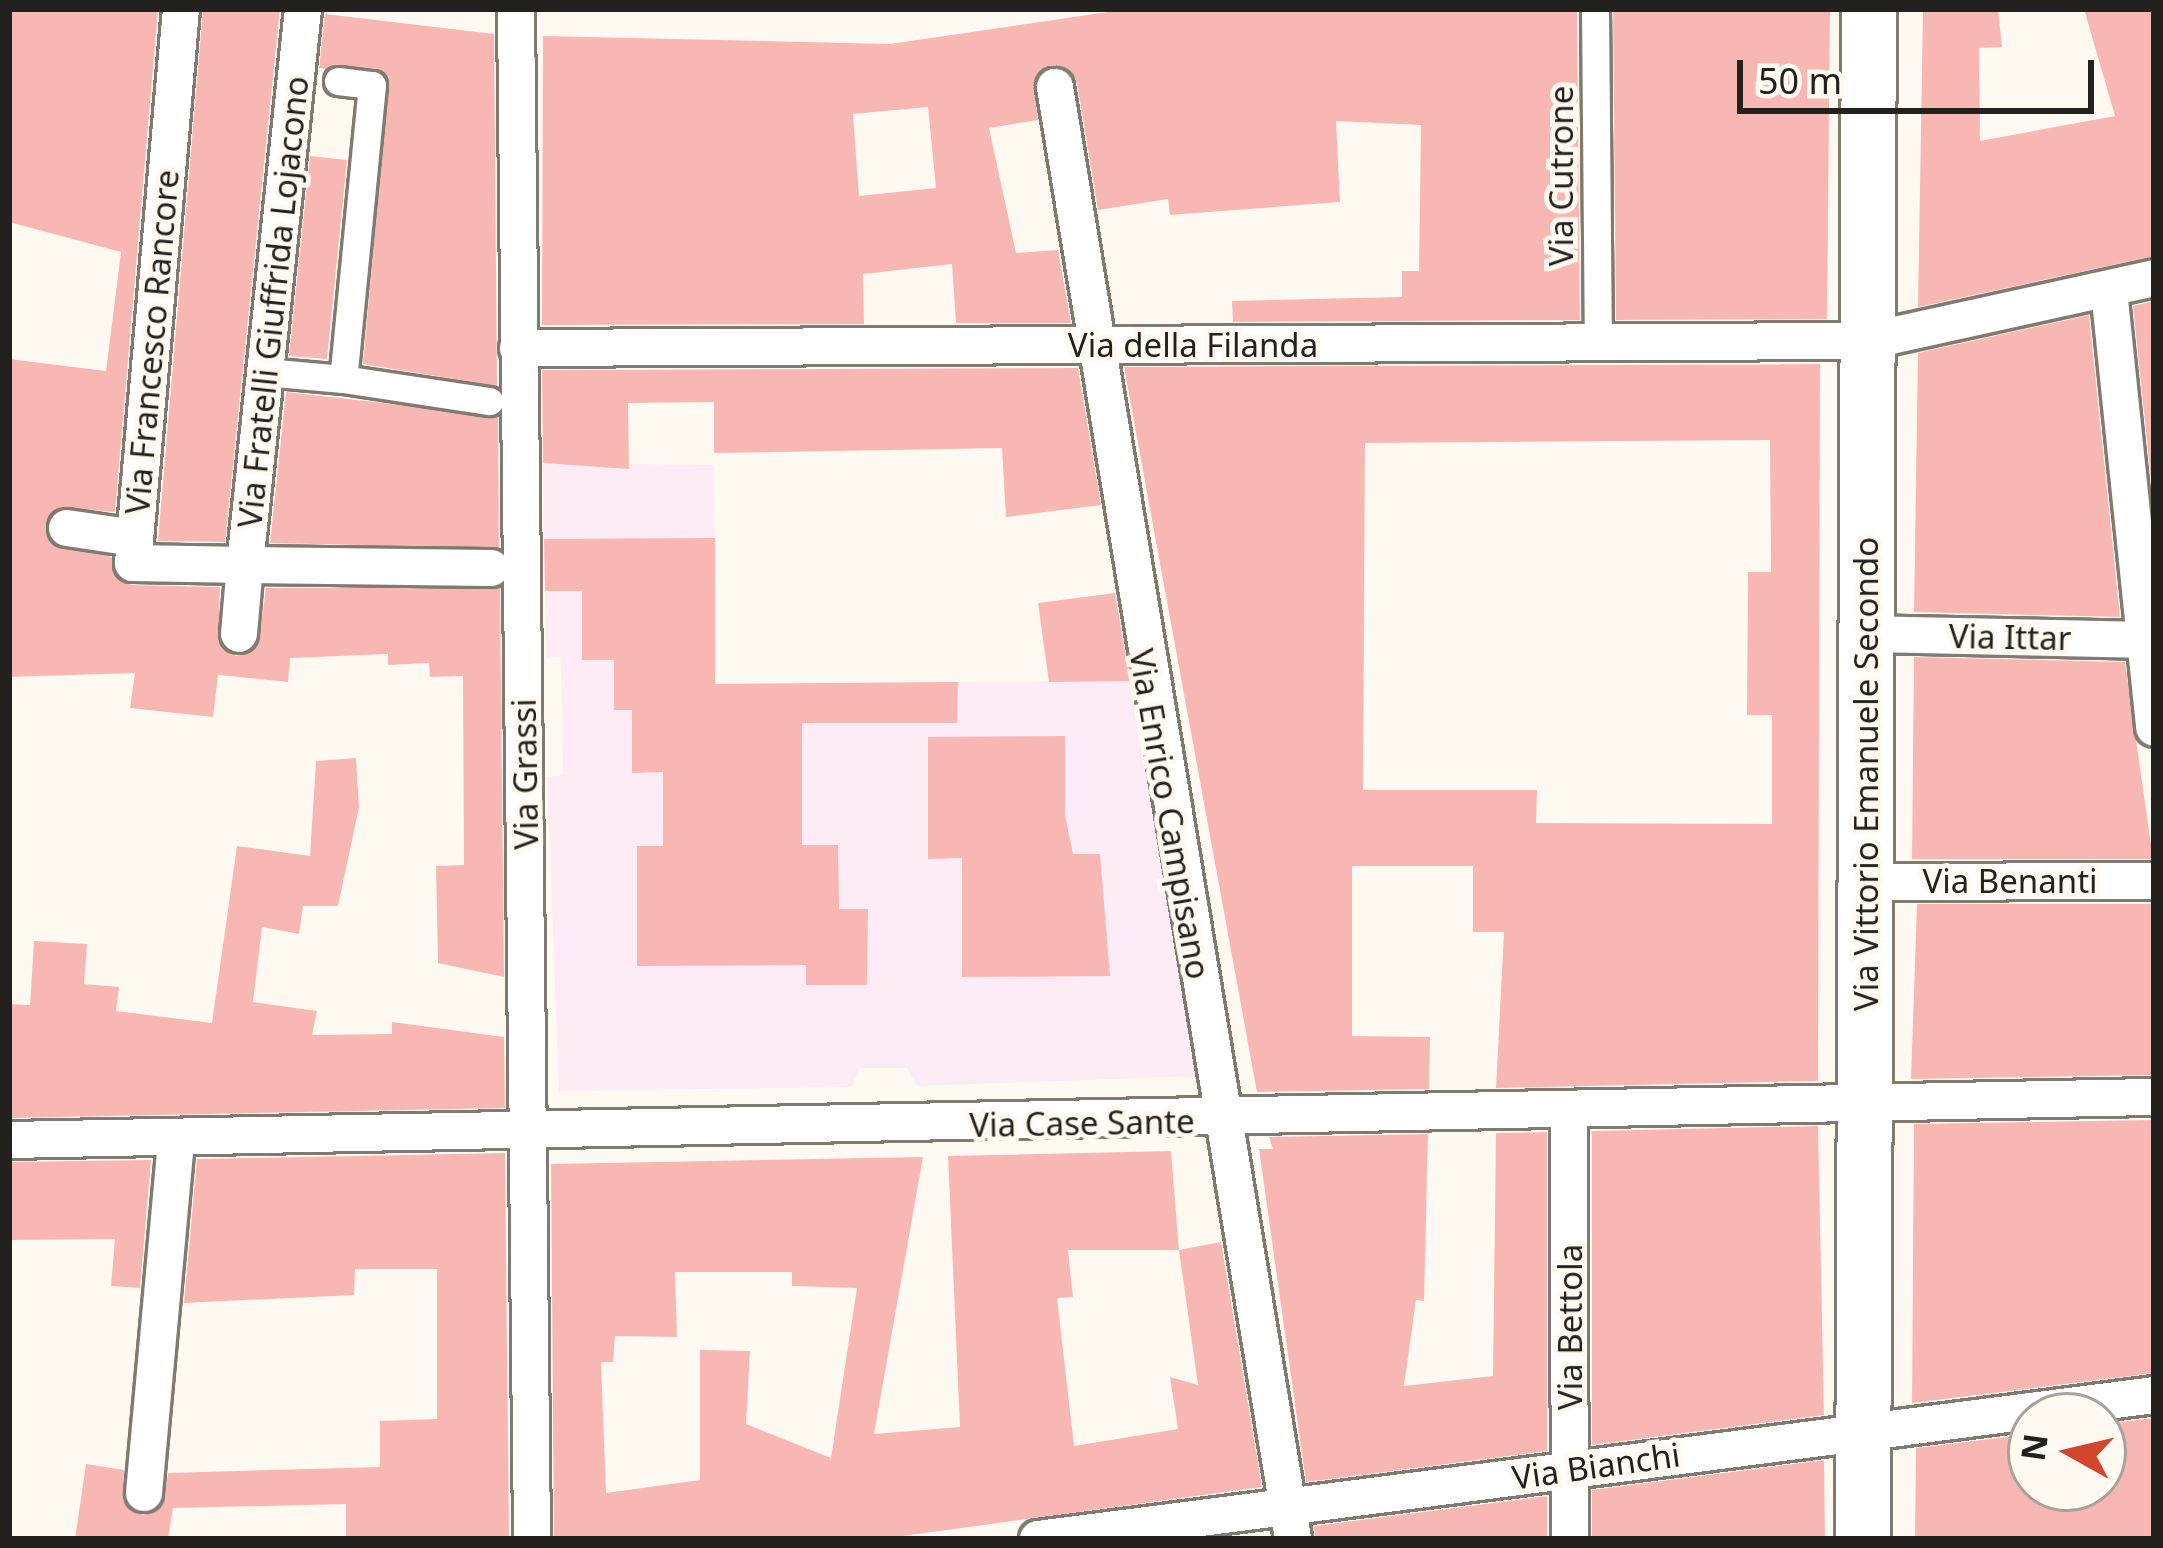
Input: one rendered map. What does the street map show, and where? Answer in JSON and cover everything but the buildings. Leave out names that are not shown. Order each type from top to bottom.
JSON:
[{"type":"main road","name":"Via Vittorio Emanuele Secondo","points":[[1863,1539],[1869,9]]},
{"type":"street","name":"Via Francesco Rancore","points":[[181,9],[133,563],[245,565]]},
{"type":"street","name":"Via Fratelli Giuffrida Lojacono","points":[[303,9],[245,565],[491,568]]},
{"type":"street","name":"Via Grassi","points":[[516,9],[532,1539]]},
{"type":"street","name":"Via Cutrone","points":[[1595,9],[1598,343]]},
{"type":"street","points":[[338,81],[372,86],[343,379]]},
{"type":"street","name":"Via Enrico Campisano","points":[[1055,87],[1090,345],[1290,1523]]},
{"type":"street","name":"Via della Filanda","points":[[518,348],[1868,341],[2154,278]]},
{"type":"street","points":[[2109,290],[2149,640],[2154,728]]},
{"type":"street","points":[[266,372],[489,400]]},
{"type":"street","points":[[67,528],[135,538]]},
{"type":"street","points":[[239,634],[245,565]]},
{"type":"street","name":"Via Ittar","points":[[1867,634],[2149,640]]},
{"type":"street","name":"Via Benanti","points":[[1865,882],[2154,881]]},
{"type":"street","name":"Via Case Sante","points":[[9,1140],[1864,1110],[2154,1097]]},
{"type":"street","name":"Via Bettola","points":[[1569,1114],[1570,1539]]},
{"type":"street","points":[[145,1493],[176,1138]]},
{"type":"street","name":"Via Bianchi","points":[[1038,1539],[1290,1523],[1570,1470],[2154,1395]]},
{"type":"shaded area","points":[[543,463],[714,465],[716,684],[1129,681],[1199,1076],[917,1086],[907,1068],[860,1068],[851,1087],[559,1091],[547,777],[563,775],[561,668],[560,657],[546,658]]}]
